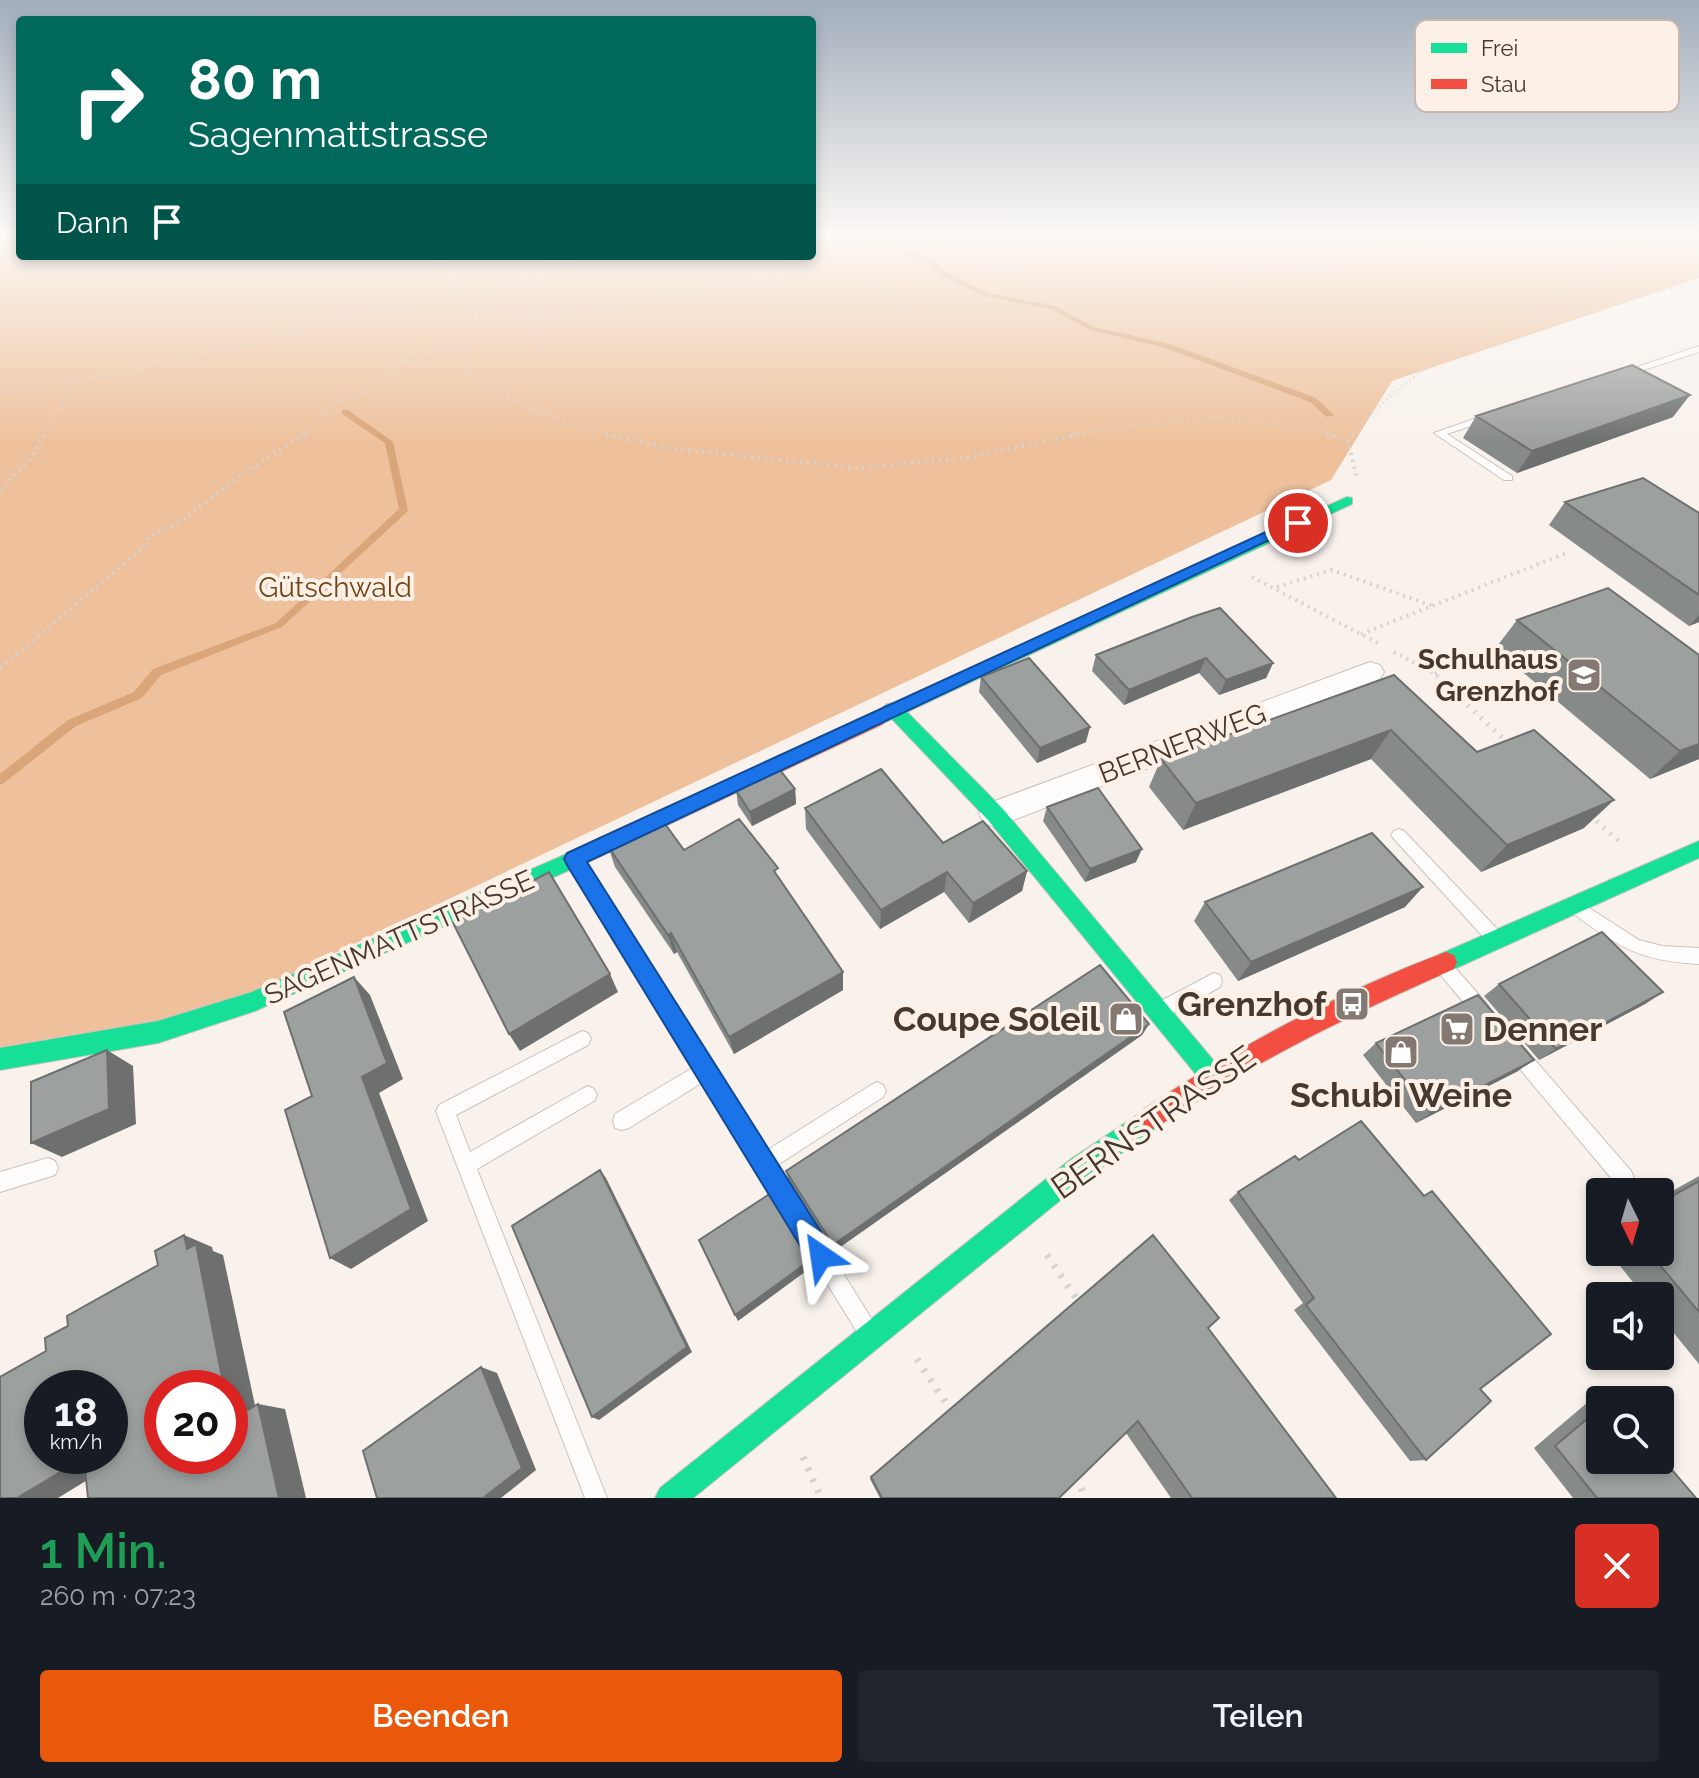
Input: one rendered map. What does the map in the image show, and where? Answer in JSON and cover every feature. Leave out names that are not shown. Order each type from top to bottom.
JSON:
[{"type":"street","name":"SAGENMATTSTRASSE","points":[[1,1057],[158,1032],[255,1001],[574,859],[1347,501]]},
{"type":"street","name":"BERNERWEG","points":[[995,814],[1370,672]]},
{"type":"street","points":[[893,709],[995,814],[1211,1075]]},
{"type":"street","name":"BERNSTRASSE","points":[[670,1498],[872,1339],[1080,1168],[1211,1075],[1299,1027],[1699,849]]},
{"type":"lane","points":[[1629,383],[1616,376],[1699,349]]},
{"type":"lane","points":[[1498,414],[1439,433],[1508,478]]},
{"type":"lane","points":[[1399,835],[1496,940]]},
{"type":"lane","points":[[574,859],[872,1339]]},
{"type":"lane","points":[[1573,904],[1624,943],[1647,953],[1699,956]]},
{"type":"lane","points":[[1442,964],[1624,1178]]},
{"type":"lane","points":[[1161,1011],[1214,981]]},
{"type":"lane","points":[[582,1039],[445,1111],[596,1498]]},
{"type":"lane","points":[[622,1121],[705,1070]]},
{"type":"lane","points":[[763,1164],[877,1091]]},
{"type":"lane","points":[[466,1165],[588,1095]]},
{"type":"lane","points":[[0,1182],[48,1168]]},
{"type":"path","points":[[0,392],[189,359],[366,312],[421,304]]},
{"type":"path","points":[[472,304],[479,308],[530,314],[611,311],[646,304]]},
{"type":"path","points":[[901,304],[916,323]]},
{"type":"path","points":[[1535,304],[1532,311],[1537,320]]},
{"type":"path","points":[[1348,441],[1400,382],[1416,369],[1458,347],[1537,320],[1606,304]]},
{"type":"path","points":[[479,308],[464,348],[464,364],[479,383],[576,428],[668,448],[783,463],[858,468],[1007,451],[1105,427],[1250,418],[1291,423],[1348,441]]},
{"type":"path","points":[[530,314],[544,352]]},
{"type":"path","points":[[0,668],[79,605],[142,549],[148,537],[180,522],[248,470],[309,432],[337,402],[362,393],[404,361],[427,353],[464,348]]},
{"type":"path","points":[[0,491],[32,457],[73,381]]},
{"type":"path","points":[[1347,501],[1354,496],[1358,480],[1348,441]]},
{"type":"path","points":[[1215,560],[1276,587],[1361,634],[1569,552]]},
{"type":"path","points":[[1276,587],[1332,570],[1433,606]]},
{"type":"path","points":[[1435,674],[1491,650]]},
{"type":"path","points":[[1407,659],[1435,674],[1519,752]]},
{"type":"path","points":[[1587,813],[1622,844]]},
{"type":"path","points":[[1040,1244],[1078,1301]]},
{"type":"path","points":[[910,1348],[951,1411]]},
{"type":"path","points":[[796,1441],[821,1498]]},
{"type":"path","points":[[1075,1472],[1085,1498]]},
{"type":"green space","name":"Gütschwald","points":[[0,304],[1622,304],[1392,381],[1331,480],[154,1039],[0,1051]]},
{"type":"building","points":[[1632,365],[1690,395],[1532,451],[1476,416]]},
{"type":"building","points":[[1643,478],[1699,513],[1699,595],[1565,502]]},
{"type":"building","points":[[1608,588],[1699,655],[1699,744],[1680,751],[1517,620]]},
{"type":"building","points":[[1220,608],[1273,663],[1226,680],[1206,658],[1129,690],[1096,655],[1192,617]]},
{"type":"building","points":[[1029,658],[1090,727],[1040,748],[981,677]]},
{"type":"building","points":[[1394,675],[1477,752],[1534,730],[1614,800],[1507,845],[1391,730],[1196,803],[1161,759]]},
{"type":"building","points":[[881,769],[943,843],[983,821],[1027,871],[973,903],[947,872],[881,910],[805,808]]},
{"type":"building","points":[[780,770],[795,789],[750,812],[736,790]]},
{"type":"building","points":[[1098,788],[1142,849],[1090,869],[1047,807]]},
{"type":"building","points":[[660,817],[684,850],[739,819],[778,868],[774,871],[843,972],[729,1037],[671,933],[668,935],[608,846]]},
{"type":"building","points":[[1372,833],[1423,887],[1251,962],[1205,902]]},
{"type":"building","points":[[549,872],[610,974],[509,1034],[453,923]]},
{"type":"building","points":[[1602,932],[1663,992],[1556,1049],[1499,984]]},
{"type":"building","points":[[1100,965],[1149,1024],[833,1245],[786,1171]]},
{"type":"building","points":[[354,977],[387,1063],[362,1077],[411,1209],[330,1258],[285,1110],[312,1096],[284,1012]]},
{"type":"building","points":[[1478,995],[1534,1060],[1431,1113],[1376,1043]]},
{"type":"building","points":[[107,1050],[109,1109],[31,1143],[31,1082]]},
{"type":"building","points":[[1361,1121],[1424,1196],[1432,1191],[1551,1334],[1480,1389],[1491,1401],[1426,1460],[1306,1305],[1314,1298],[1238,1192],[1295,1156],[1299,1160]]},
{"type":"building","points":[[600,1170],[687,1347],[592,1417],[512,1226]]},
{"type":"building","points":[[1699,1181],[1699,1312],[1661,1266],[1674,1266],[1674,1195]]},
{"type":"building","points":[[771,1193],[812,1259],[735,1315],[699,1240]]},
{"type":"building","points":[[184,1235],[187,1249],[196,1244],[220,1370],[144,1370],[144,1474],[248,1474],[248,1410],[258,1404],[279,1498],[88,1498],[86,1474],[128,1474],[128,1370],[24,1370],[24,1474],[57,1474],[17,1498],[0,1498],[0,1377],[46,1351],[45,1338],[68,1326],[67,1316],[158,1265],[155,1251]]},
{"type":"building","points":[[1153,1235],[1219,1318],[1208,1328],[1336,1498],[1192,1498],[1138,1421],[1059,1498],[882,1498],[871,1477]]},
{"type":"building","points":[[481,1367],[522,1468],[483,1498],[377,1498],[363,1451]]},
{"type":"building","points":[[1586,1420],[1586,1474],[1674,1472],[1696,1498],[1597,1498],[1555,1446]]},
{"type":"waterway","points":[[1036,304],[1053,307],[1092,329],[1167,346],[1313,400],[1330,415]]},
{"type":"waterway","points":[[0,780],[72,723],[138,695],[157,672],[279,625],[404,510],[389,442],[345,412]]},
{"type":"traffic: fast","points":[[877,719],[1347,501]]},
{"type":"traffic: fast","points":[[893,709],[995,814],[1211,1075]]},
{"type":"traffic: fast","points":[[0,1059],[158,1032],[255,1001],[605,845]]},
{"type":"traffic: fast","points":[[1446,962],[1699,849]]},
{"type":"traffic: fast","points":[[670,1498],[1080,1168],[1152,1117]]},
{"type":"traffic: jam","points":[[605,845],[877,719]]},
{"type":"traffic: jam","points":[[1152,1117],[1258,1051],[1446,962]]},
{"type":"place","name":"Schulhaus Grenzhof","points":[[1584,675]]},
{"type":"place","name":"Grenzhof","points":[[1352,1004]]},
{"type":"place","name":"Coupe Soleil","points":[[1126,1019]]},
{"type":"place","name":"Denner","points":[[1457,1029]]},
{"type":"place","name":"Schubi Weine","points":[[1401,1052]]},
{"type":"route","points":[[821,1256],[574,859],[1298,523]]}]
